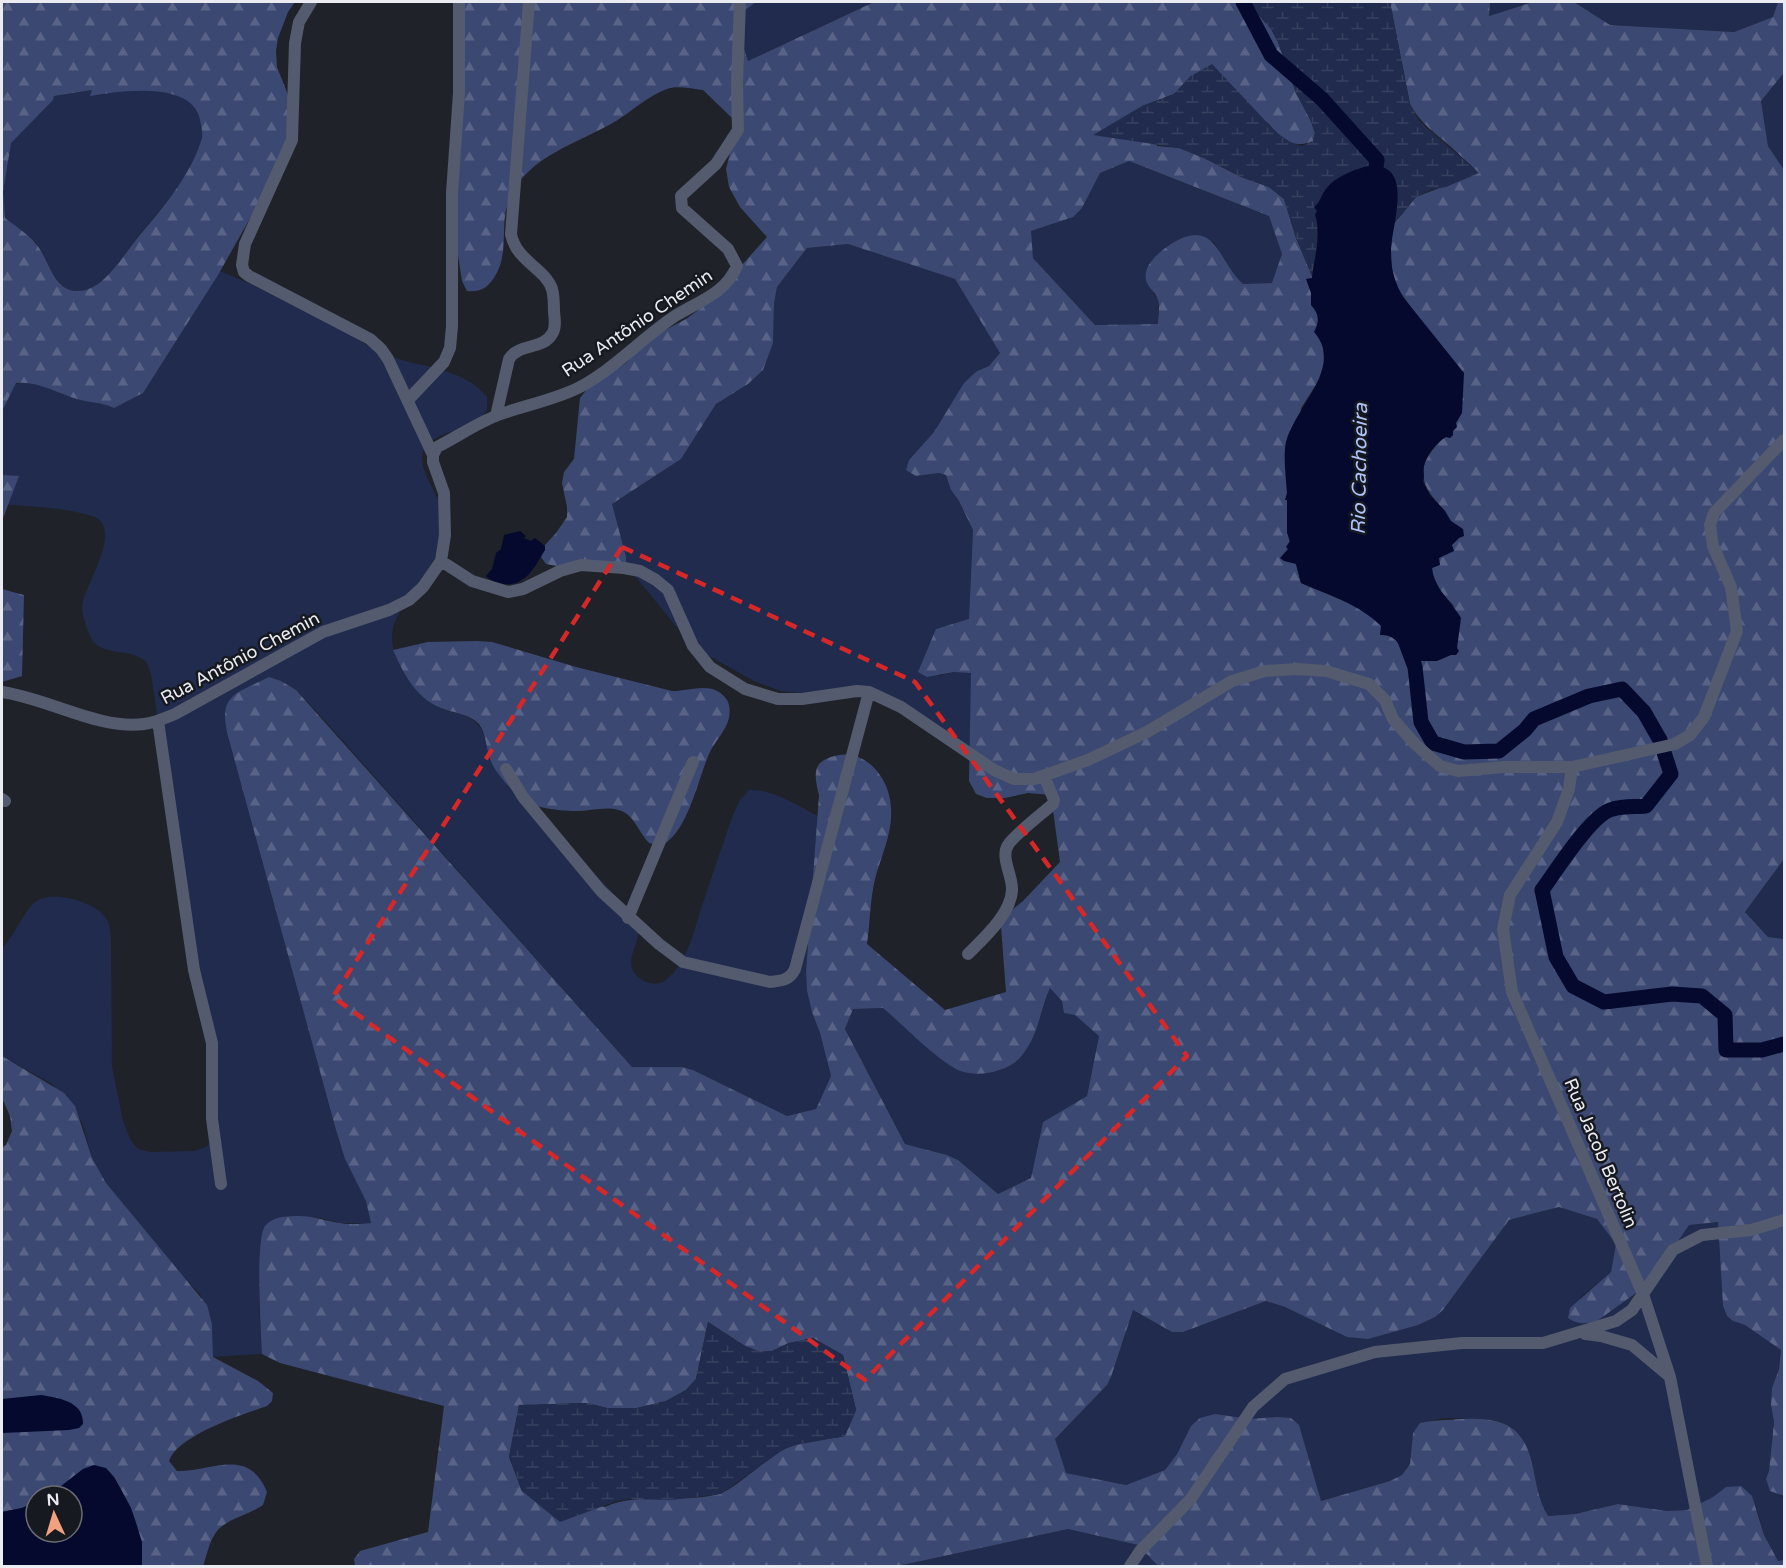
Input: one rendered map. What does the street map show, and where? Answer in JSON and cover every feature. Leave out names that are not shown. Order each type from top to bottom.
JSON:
[{"type":"street","points":[[311,2],[299,22],[295,43],[292,140],[245,244],[242,265],[244,272],[249,276],[370,339],[381,348],[433,455]]},
{"type":"street","points":[[408,400],[444,362],[450,348],[452,193],[459,93],[459,2]]},
{"type":"street","points":[[496,416],[509,359],[513,353],[544,342],[554,331],[555,320],[549,282],[517,250],[511,234],[529,2]]},
{"type":"street","name":"Rua Antônio Chemin","points":[[2,692],[123,724],[158,721],[175,714],[323,632],[388,610],[409,600],[423,587],[441,561],[446,535],[444,493],[433,462],[433,455],[437,447],[496,416],[579,388],[602,373],[660,327],[731,280],[737,266],[728,249],[682,208],[681,196],[716,164],[738,130],[740,2]]},
{"type":"street","points":[[441,561],[472,581],[508,592],[523,589],[560,571],[581,565],[640,571],[668,590],[693,646],[710,667],[745,689],[778,699],[802,699],[857,691],[869,692],[901,707],[994,770],[1014,779],[1034,779],[1088,760],[1148,732],[1232,681],[1265,671],[1297,669],[1326,671],[1369,684],[1385,700],[1393,719],[1415,744],[1440,766],[1458,771],[1527,766],[1572,766],[1660,748],[1690,735],[1704,717],[1737,631],[1731,586],[1713,546],[1710,525],[1714,513],[1785,440]]},
{"type":"street","points":[[506,770],[523,797],[601,891],[628,918],[683,962],[770,982],[781,981],[792,976],[795,969],[869,692]]},
{"type":"street","points":[[158,721],[194,970],[212,1042],[212,1119],[221,1184]]},
{"type":"street","points":[[628,918],[693,762]]},
{"type":"street","name":"Rua Jacob Bertolin","points":[[1572,766],[1569,789],[1557,822],[1510,895],[1503,929],[1512,992],[1643,1294],[1670,1377],[1707,1566]]},
{"type":"street","points":[[968,954],[992,932],[1011,896],[1012,888],[1006,858],[1008,844],[1053,804],[1054,800],[1044,776]]},
{"type":"street","points":[[1130,1566],[1140,1551],[1190,1500],[1254,1407],[1285,1379],[1376,1352],[1462,1342],[1543,1343],[1616,1321],[1632,1310],[1673,1250],[1702,1235],[1751,1230],[1785,1220]]},
{"type":"street","points":[[1578,1333],[1601,1336],[1632,1345],[1670,1377]]},
{"type":"highlighted area","points":[[622,547],[915,682],[1187,1056],[865,1380],[333,997]]},
{"type":"green space","points":[[2,2],[295,2],[288,12],[278,38],[276,51],[277,67],[292,105],[297,127],[262,197],[218,275],[143,393],[114,408],[77,399],[40,386],[16,383],[2,411]],"holes":[[[92,90],[90,96],[153,91],[184,99],[194,107],[200,120],[202,138],[198,151],[178,187],[115,268],[94,286],[83,291],[75,291],[61,285],[36,244],[5,218],[3,192],[11,143],[53,100],[54,96]]]},
{"type":"green space","points":[[457,2],[756,2],[734,18],[748,61],[874,2],[1247,2],[1271,29],[1278,42],[1296,93],[1315,133],[1313,141],[1299,144],[1288,141],[1268,123],[1191,76],[1174,94],[1142,106],[1157,146],[1179,148],[1204,158],[1241,177],[1269,187],[1284,199],[1296,238],[1312,276],[1323,337],[1324,363],[1319,380],[1301,408],[1287,532],[1301,583],[1358,607],[1370,615],[1414,656],[1454,606],[1434,580],[1432,569],[1445,511],[1427,488],[1423,478],[1426,460],[1452,428],[1410,306],[1396,286],[1392,270],[1393,225],[1416,197],[1479,173],[1424,124],[1410,104],[1390,2],[1490,2],[1489,16],[1533,2],[1574,2],[1610,25],[1734,32],[1773,17],[1778,2],[1784,2],[1784,74],[1761,101],[1768,146],[1784,170],[1784,859],[1745,912],[1768,937],[1784,939],[1784,1496],[1770,1491],[1766,1479],[1769,1471],[1774,1422],[1771,1405],[1772,1388],[1779,1369],[1781,1350],[1745,1325],[1727,1316],[1723,1306],[1718,1222],[1689,1225],[1650,1283],[1597,1321],[1582,1323],[1568,1318],[1570,1308],[1611,1272],[1616,1244],[1597,1219],[1559,1207],[1509,1220],[1443,1310],[1435,1317],[1418,1325],[1368,1339],[1347,1337],[1285,1307],[1266,1301],[1183,1332],[1172,1332],[1133,1310],[1107,1385],[1055,1439],[1066,1473],[1126,1485],[1165,1470],[1177,1454],[1191,1426],[1200,1418],[1215,1414],[1250,1419],[1291,1418],[1299,1425],[1321,1501],[1390,1481],[1402,1475],[1410,1464],[1413,1433],[1420,1423],[1462,1419],[1487,1420],[1507,1425],[1522,1439],[1528,1449],[1540,1497],[1548,1516],[1575,1514],[1618,1504],[1667,1511],[1687,1510],[1713,1497],[1726,1487],[1741,1486],[1752,1496],[1764,1535],[1778,1561],[1784,1560],[1784,1566],[1158,1566],[1138,1545],[1068,1529],[898,1566],[355,1566],[354,1559],[360,1551],[428,1532],[444,1406],[280,1363],[262,1354],[259,1267],[265,1226],[276,1218],[294,1216],[347,1224],[371,1223],[366,1201],[345,1159],[336,1130],[229,740],[225,714],[231,698],[269,677],[296,690],[632,1067],[682,1067],[693,1070],[787,1116],[816,1109],[831,1076],[812,1012],[807,991],[806,972],[819,795],[816,774],[821,762],[843,754],[854,756],[873,766],[886,785],[891,808],[890,826],[873,887],[867,944],[945,1010],[1006,992],[1001,926],[1012,910],[1060,862],[1051,795],[1028,793],[1005,798],[987,798],[976,794],[969,781],[971,673],[954,672],[927,677],[918,672],[936,629],[969,619],[973,530],[951,490],[946,475],[939,473],[916,476],[906,470],[909,460],[934,432],[964,383],[977,371],[989,366],[1000,353],[955,279],[848,244],[807,248],[777,287],[773,343],[763,370],[748,384],[716,404],[681,459],[612,504],[626,565],[567,568],[546,564],[541,557],[545,545],[567,517],[562,483],[564,472],[574,459],[580,398],[588,388],[626,363],[644,344],[708,303],[767,237],[740,207],[729,187],[726,169],[732,145],[732,118],[703,90],[675,87],[660,92],[616,121],[556,152],[529,171],[518,183],[507,208],[502,258],[494,278],[488,285],[476,291],[467,291],[462,281],[458,255]],"holes":[[[1129,161],[1269,216],[1282,254],[1272,283],[1243,284],[1207,238],[1198,235],[1186,237],[1164,249],[1147,268],[1146,281],[1159,303],[1158,324],[1095,325],[1033,258],[1031,231],[1073,217],[1082,208],[1100,173]],[[1050,988],[1062,1001],[1064,1013],[1075,1015],[1099,1036],[1087,1096],[1043,1122],[1031,1178],[998,1194],[958,1160],[905,1144],[845,1029],[853,1009],[883,1008],[949,1065],[963,1072],[983,1074],[1008,1067],[1022,1056],[1034,1034]],[[708,1322],[745,1346],[760,1352],[772,1351],[789,1343],[813,1338],[843,1355],[856,1410],[845,1436],[789,1447],[776,1454],[733,1487],[719,1494],[690,1498],[647,1498],[618,1502],[605,1507],[522,1491],[509,1457],[519,1405],[587,1403],[607,1408],[637,1408],[666,1401],[686,1390],[696,1379]]]},
{"type":"green space","points":[[756,2],[874,2],[748,61],[733,18]]},
{"type":"green space","points":[[1247,2],[1390,2],[1410,104],[1418,119],[1427,128],[1479,173],[1416,197],[1393,225],[1398,193],[1356,169],[1334,181],[1325,190],[1318,204],[1317,245],[1312,276],[1296,238],[1284,199],[1269,187],[1241,177],[1179,148],[1093,135],[1142,106],[1174,94],[1191,76],[1212,64],[1277,133],[1290,142],[1302,146],[1313,141],[1315,133],[1296,93],[1278,42],[1271,29]]},
{"type":"green space","points":[[1490,2],[1533,2],[1489,16]]},
{"type":"green space","points":[[1574,2],[1778,2],[1773,17],[1734,32],[1610,25]]},
{"type":"green space","points":[[1784,74],[1784,170],[1768,146],[1761,101]]},
{"type":"green space","points":[[92,90],[146,90],[186,99],[198,113],[203,137],[200,149],[186,176],[117,265],[94,287],[78,291],[68,289],[56,280],[37,244],[2,215],[2,142],[53,96]]},
{"type":"green space","points":[[1129,161],[1269,216],[1282,253],[1273,283],[1243,284],[1234,276],[1213,241],[1153,293],[1158,298],[1158,324],[1095,325],[1033,258],[1030,231],[1073,217],[1082,208],[1100,173]]},
{"type":"green space","points":[[848,244],[955,279],[1000,353],[989,366],[977,371],[949,407],[934,432],[909,460],[916,476],[939,473],[947,475],[951,490],[973,530],[969,620],[936,629],[938,676],[954,672],[971,672],[971,752],[911,713],[854,690],[799,693],[781,691],[754,681],[702,652],[675,625],[626,565],[624,547],[612,504],[681,459],[716,404],[748,384],[773,343],[777,287],[807,248]]},
{"type":"green space","points":[[213,268],[322,315],[376,350],[464,378],[487,397],[487,410],[480,418],[432,441],[425,447],[422,455],[426,475],[441,505],[447,530],[448,548],[398,615],[392,632],[394,651],[406,676],[427,698],[441,708],[469,717],[475,722],[483,732],[490,761],[621,902],[636,922],[638,935],[631,963],[638,977],[655,984],[663,982],[681,963],[732,817],[740,800],[749,790],[776,795],[818,816],[806,973],[812,1012],[831,1076],[816,1109],[787,1116],[693,1070],[682,1067],[632,1067],[318,713],[296,690],[269,677],[230,699],[229,740],[336,1130],[345,1159],[366,1201],[372,1224],[340,1223],[320,1218],[286,1216],[261,1241],[259,1308],[262,1354],[213,1357],[212,1324],[200,1294],[173,1266],[106,1183],[92,1158],[82,1122],[52,1084],[2,1056],[2,948],[34,903],[50,897],[82,902],[99,911],[107,919],[110,927],[112,1066],[123,1121],[131,1141],[138,1149],[150,1152],[194,1151],[206,1147],[211,1142],[215,1117],[203,1010],[151,673],[146,662],[140,657],[101,648],[90,636],[85,623],[83,601],[105,542],[105,531],[101,522],[92,516],[70,511],[2,504],[2,393],[20,383],[40,386]]},
{"type":"green space","points":[[2,475],[19,476],[2,521]]},
{"type":"green space","points":[[2,589],[24,595],[22,676],[2,682]]},
{"type":"green space","points":[[428,642],[492,642],[576,667],[672,691],[709,688],[727,700],[729,716],[727,723],[709,754],[687,814],[675,834],[667,842],[658,845],[649,843],[627,814],[615,809],[557,810],[532,805],[523,800],[492,764],[479,724],[471,718],[432,704],[424,698],[411,684],[393,650]]},
{"type":"green space","points":[[1784,859],[1784,939],[1768,937],[1745,912]]},
{"type":"green space","points":[[1050,987],[1075,1015],[1099,1035],[1087,1096],[1043,1122],[1031,1178],[998,1194],[958,1160],[905,1144],[845,1029],[853,1009],[883,1008],[947,1063],[960,1070],[1037,1026]]},
{"type":"green space","points":[[2,1056],[64,1093],[75,1106],[92,1158],[106,1183],[207,1305],[212,1324],[213,1357],[258,1381],[273,1393],[272,1401],[267,1406],[197,1435],[175,1452],[169,1461],[177,1471],[239,1465],[250,1469],[259,1478],[267,1492],[263,1505],[227,1523],[217,1531],[203,1566],[142,1566],[142,1552],[135,1520],[114,1477],[77,1484],[24,1484],[24,1507],[2,1512],[2,1147],[6,1145],[12,1131],[10,1116],[2,1098]]},
{"type":"green space","points":[[1559,1207],[1597,1219],[1616,1244],[1611,1272],[1580,1298],[1597,1321],[1650,1283],[1689,1225],[1718,1222],[1723,1306],[1727,1316],[1781,1349],[1779,1369],[1772,1388],[1771,1405],[1774,1422],[1769,1471],[1766,1479],[1782,1497],[1784,1496],[1784,1560],[1778,1561],[1764,1535],[1756,1506],[1726,1487],[1713,1497],[1687,1510],[1667,1511],[1618,1504],[1575,1514],[1548,1516],[1541,1500],[1528,1451],[1521,1438],[1511,1427],[1496,1421],[1452,1418],[1432,1421],[1413,1433],[1410,1464],[1402,1475],[1390,1481],[1320,1501],[1299,1425],[1277,1417],[1191,1426],[1177,1454],[1165,1470],[1126,1485],[1065,1473],[1055,1439],[1107,1385],[1133,1310],[1172,1332],[1183,1332],[1266,1301],[1285,1307],[1347,1337],[1443,1310],[1509,1220]]},
{"type":"green space","points":[[708,1322],[745,1346],[760,1352],[772,1351],[789,1343],[813,1338],[843,1355],[856,1410],[845,1436],[784,1449],[721,1494],[671,1500],[617,1501],[560,1522],[522,1491],[509,1457],[519,1405],[587,1403],[607,1408],[637,1408],[666,1401],[686,1390],[696,1379]]},
{"type":"green space","points":[[1068,1529],[1138,1545],[1158,1566],[898,1566]]},
{"type":"water","points":[[1368,166],[1382,167],[1390,172],[1395,180],[1397,203],[1391,261],[1400,291],[1464,373],[1462,413],[1456,423],[1457,427],[1450,438],[1446,437],[1432,450],[1424,468],[1423,482],[1430,495],[1451,521],[1463,529],[1464,536],[1452,545],[1454,551],[1439,558],[1440,565],[1432,568],[1439,588],[1461,618],[1457,648],[1459,651],[1456,655],[1437,661],[1419,661],[1416,656],[1402,652],[1394,639],[1380,635],[1381,626],[1372,618],[1343,601],[1301,583],[1296,564],[1280,558],[1288,549],[1286,547],[1290,541],[1287,532],[1287,500],[1285,500],[1287,493],[1286,442],[1315,387],[1324,359],[1322,345],[1314,332],[1318,318],[1311,305],[1311,293],[1306,279],[1312,278],[1317,247],[1318,230],[1315,215],[1317,211],[1314,207],[1328,187],[1337,179]]},
{"type":"water","points":[[520,531],[526,536],[524,538],[531,541],[535,538],[545,546],[545,550],[524,579],[511,584],[492,580],[486,576],[492,569],[496,553],[501,549],[504,535]]},
{"type":"water","points":[[41,1395],[62,1399],[75,1406],[82,1416],[83,1424],[79,1428],[69,1430],[2,1433],[2,1399]]},
{"type":"water","points":[[94,1465],[106,1468],[114,1477],[131,1508],[142,1542],[142,1566],[2,1566],[2,1512],[24,1507],[24,1544],[84,1544],[84,1484],[64,1484],[83,1469]]},
{"type":"waterway","name":"Rio Cachoeira","points":[[1243,2],[1271,55],[1322,99],[1377,160],[1375,174],[1369,182]]},
{"type":"waterway","name":"Rio Cachoeira","points":[[1403,635],[1415,667],[1421,722],[1433,743],[1464,752],[1499,751],[1525,730],[1534,719],[1589,696],[1622,689],[1644,712],[1660,740],[1671,774],[1646,806],[1613,809],[1595,821],[1575,844],[1542,890],[1556,957],[1573,986],[1604,1002],[1672,994],[1702,996],[1725,1015],[1726,1050],[1762,1050],[1784,1044]]}]
